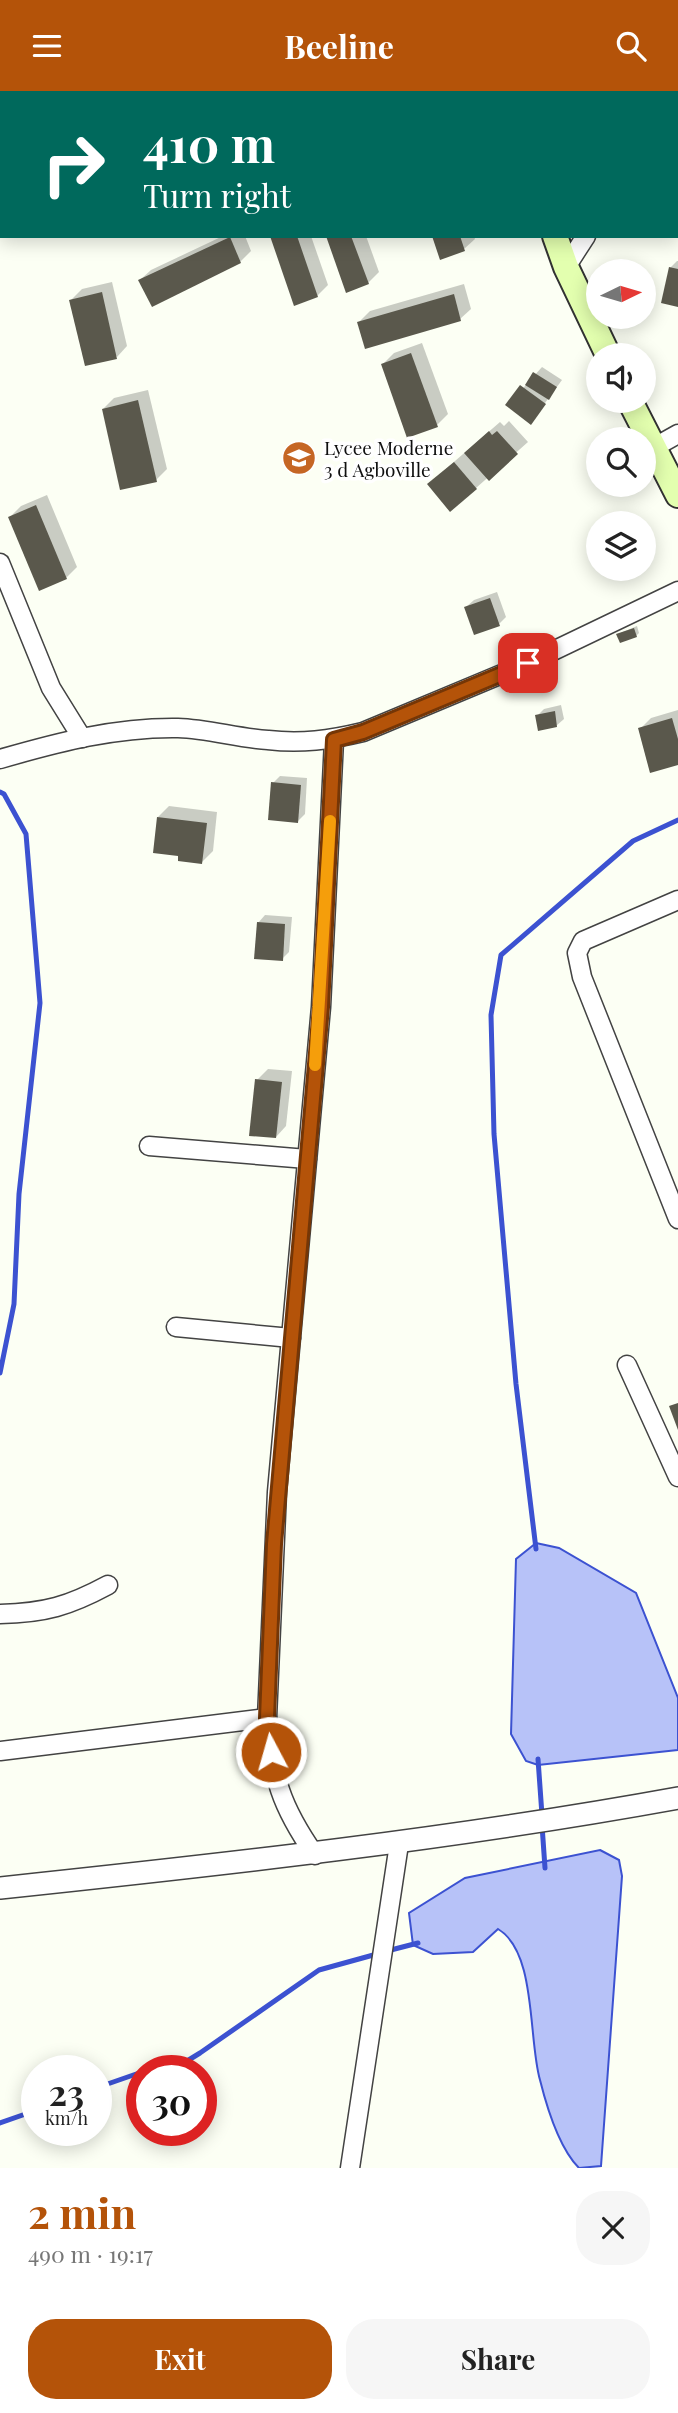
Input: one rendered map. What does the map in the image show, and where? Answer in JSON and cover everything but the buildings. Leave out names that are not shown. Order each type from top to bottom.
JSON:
[{"type":"main road","points":[[556,238],[566,267],[602,343]]},
{"type":"main road","points":[[656,454],[678,495]]},
{"type":"street","points":[[566,267],[585,238]]},
{"type":"street","points":[[656,446],[678,434]]},
{"type":"street","points":[[0,563],[51,688],[82,738]]},
{"type":"street","points":[[0,759],[128,729],[180,728],[222,731],[265,740],[307,743],[334,740],[363,732],[528,663],[678,591]]},
{"type":"street","points":[[315,1855],[282,1802],[267,1718],[274,1544],[321,1007],[334,740]]},
{"type":"street","points":[[678,901],[583,941],[577,953],[582,977],[678,1219]]},
{"type":"street","points":[[149,1146],[307,1159]]},
{"type":"street","points":[[176,1327],[291,1338]]},
{"type":"street","points":[[627,1365],[678,1476]]},
{"type":"street","points":[[0,1614],[26,1613],[72,1604],[108,1585]]},
{"type":"street","points":[[0,1751],[267,1718]]},
{"type":"street","points":[[0,1888],[398,1844],[550,1822],[678,1798]]},
{"type":"street","points":[[347,2167],[398,1844]]},
{"type":"water","points":[[536,1543],[559,1548],[636,1593],[678,1698],[678,1750],[538,1765],[526,1761],[511,1734],[516,1559]]},
{"type":"water","points":[[600,1850],[619,1860],[622,1876],[601,2166],[579,2168],[565,2150],[546,2103],[536,2063],[525,1976],[511,1940],[498,1929],[473,1952],[433,1954],[413,1945],[409,1913],[465,1878]]},
{"type":"waterway","points":[[0,792],[4,794],[26,834],[40,1003],[19,1194],[14,1304],[0,1373]]},
{"type":"waterway","points":[[536,1549],[516,1384],[494,1134],[491,1015],[501,955],[633,841],[678,820]]},
{"type":"waterway","points":[[538,1759],[542,1815]]},
{"type":"waterway","points":[[542,1825],[545,1868]]},
{"type":"waterway","points":[[387,1951],[418,1943]]},
{"type":"waterway","points":[[197,2055],[319,1970],[377,1954]]},
{"type":"waterway","points":[[112,2082],[126,2078]]},
{"type":"waterway","points":[[0,2123],[21,2116]]},
{"type":"slow traffic","points":[[315,1065],[321,1007],[330,821]]},
{"type":"place","name":"Lycee Moderne 3 d Agboville","points":[[299,458]]},
{"type":"route","points":[[271,1752],[267,1718],[277,1492],[321,1007],[334,740],[363,732],[528,663]]}]
